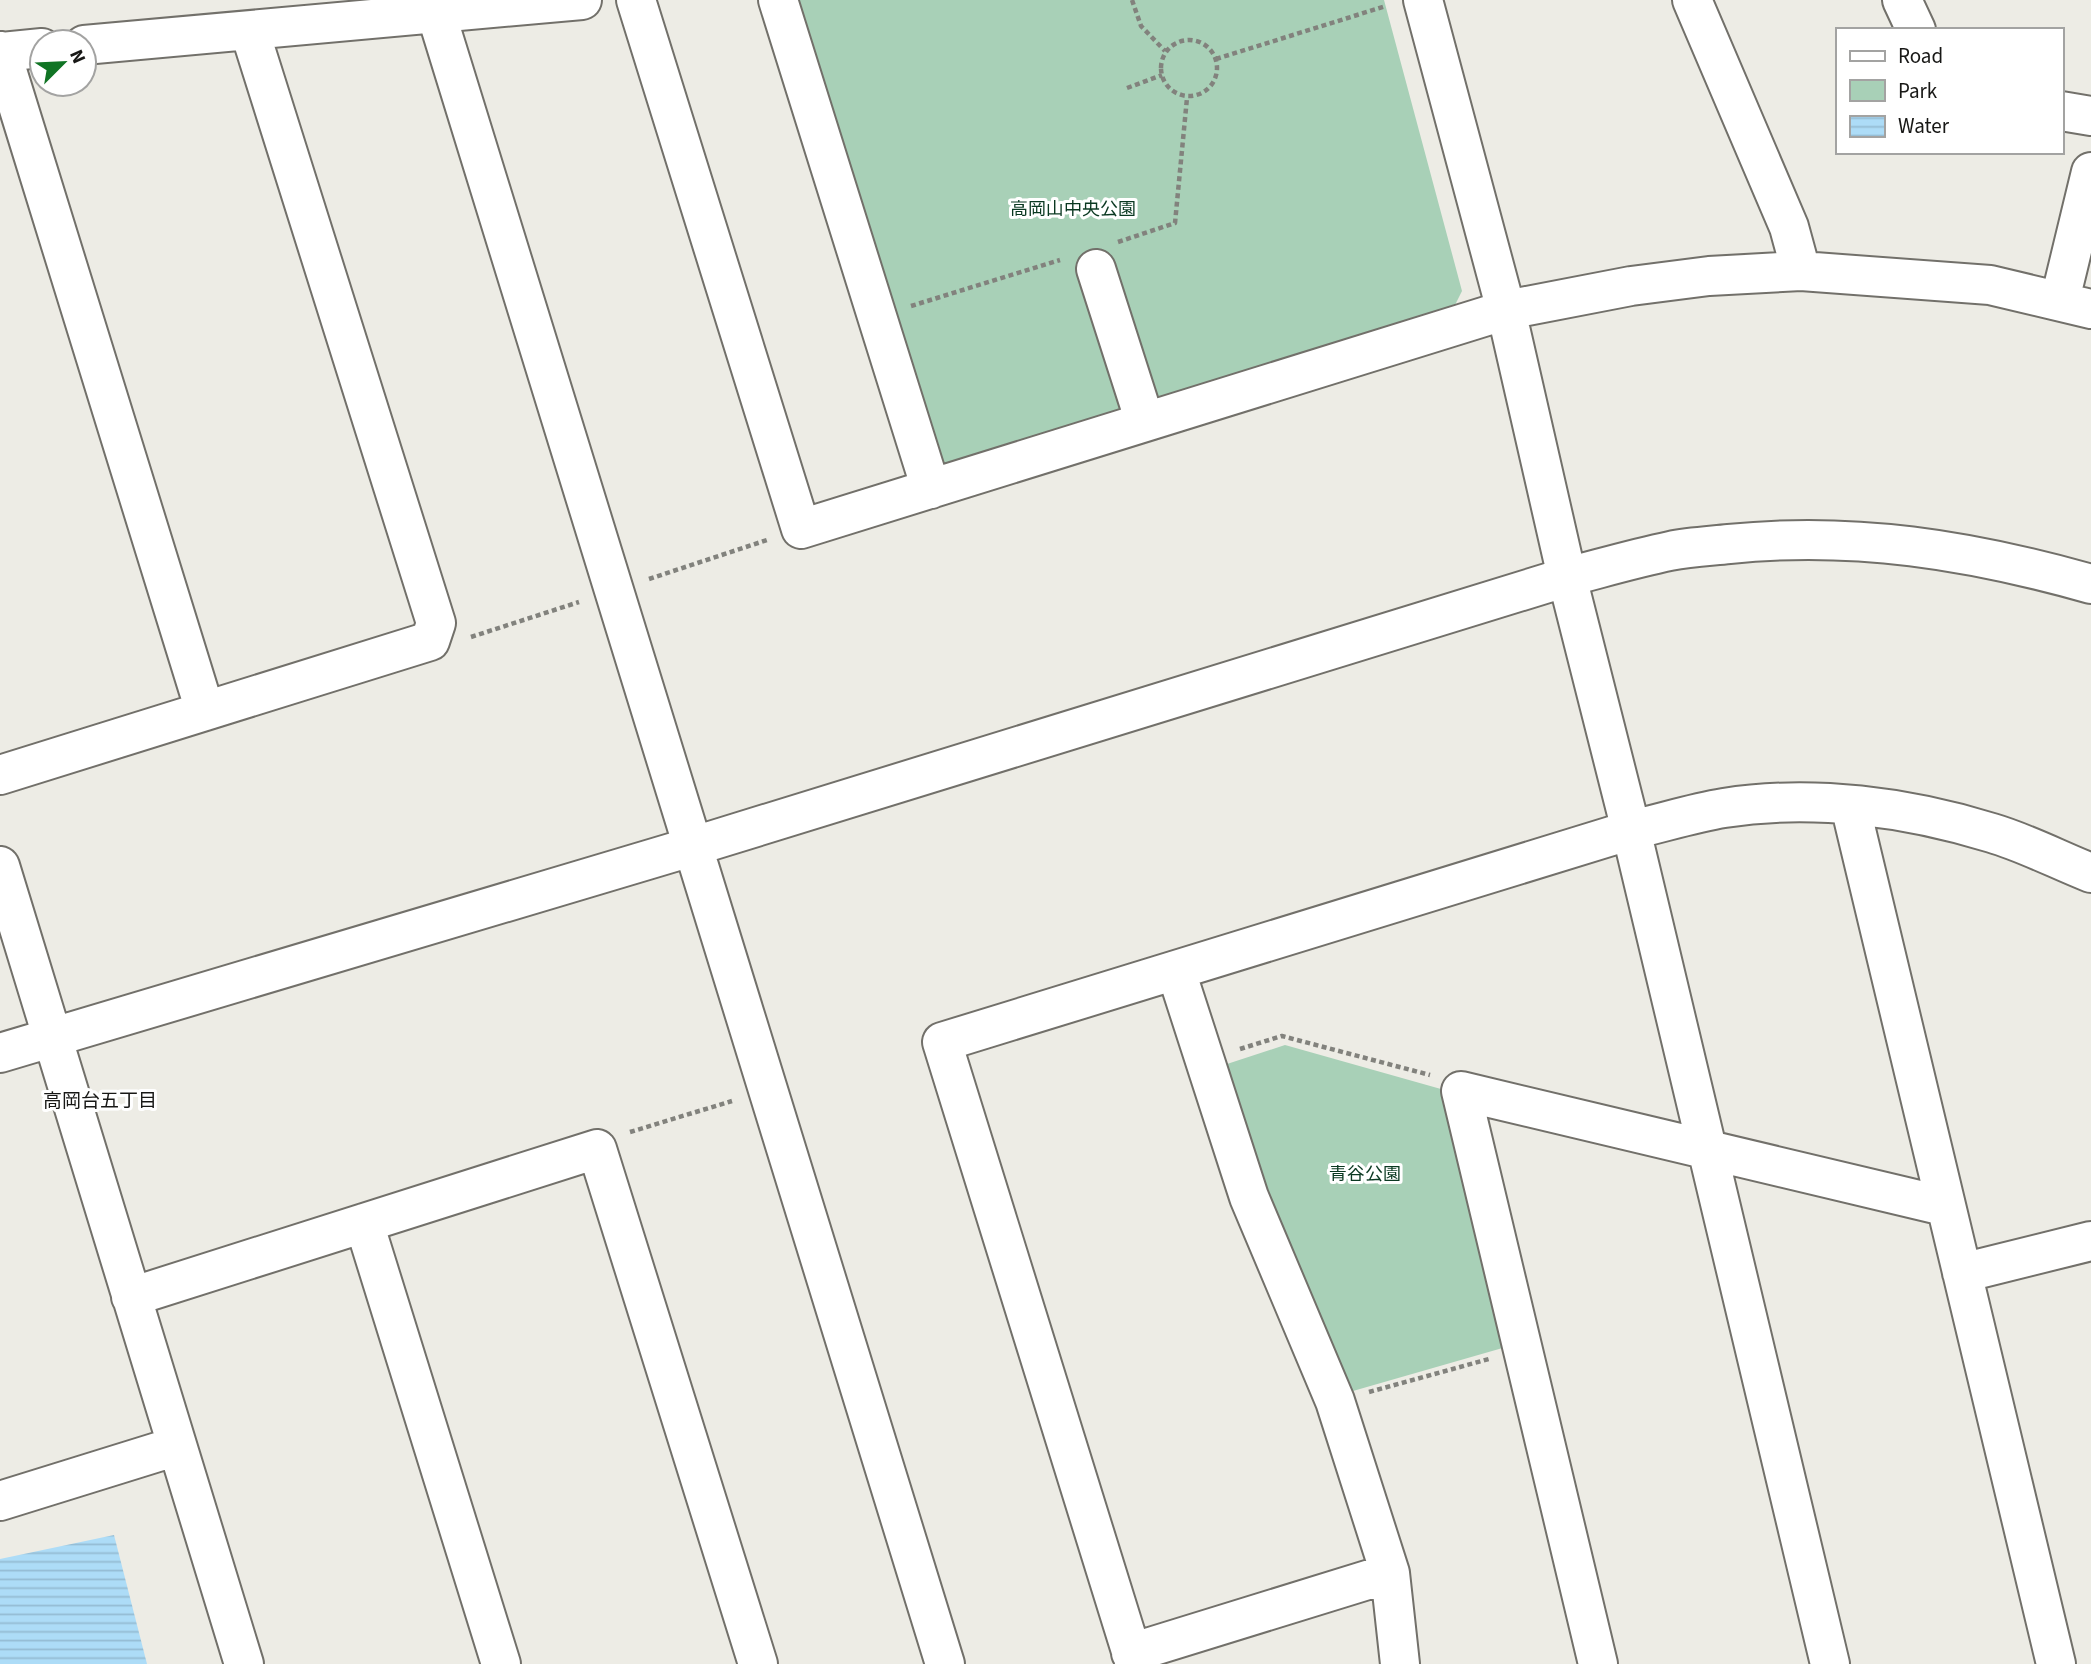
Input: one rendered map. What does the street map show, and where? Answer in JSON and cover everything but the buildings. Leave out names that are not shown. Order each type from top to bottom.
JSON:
[{"type":"street","points":[[98,44],[250,32],[434,7],[582,0]]},
{"type":"street","points":[[636,0],[801,529],[1506,310],[1631,286],[1709,276],[1801,271],[1990,285],[2076,305],[2091,173]]},
{"type":"street","points":[[778,0],[931,489]]},
{"type":"street","points":[[1423,0],[1446,77],[1506,310],[1567,577],[1709,1152],[1830,1664]]},
{"type":"street","points":[[1692,0],[1788,227],[1801,271]]},
{"type":"street","points":[[1902,0],[1915,28]]},
{"type":"street","points":[[434,7],[945,1664]]},
{"type":"street","points":[[0,775],[430,641],[436,623],[250,32]]},
{"type":"street","points":[[28,49],[0,52],[205,711]]},
{"type":"street","points":[[2063,111],[2091,117]]},
{"type":"street","points":[[1096,269],[1145,422]]},
{"type":"street","points":[[0,1053],[691,847],[1567,577],[1673,550],[1758,542],[1857,540],[1944,549],[2028,566],[2091,584]]},
{"type":"street","points":[[1390,1573],[1133,1659],[942,1042],[1631,830],[1724,808],[1783,803],[1850,805],[1925,814],[1995,833],[2091,873]]},
{"type":"street","points":[[1850,805],[1944,1206],[2056,1664]]},
{"type":"street","points":[[0,866],[244,1664]]},
{"type":"street","points":[[1176,971],[1249,1197],[1335,1401],[1390,1573],[1400,1664]]},
{"type":"street","points":[[1598,1664],[1461,1091],[1944,1206]]},
{"type":"street","points":[[131,1297],[597,1149],[758,1664]]},
{"type":"street","points":[[364,1223],[501,1664]]},
{"type":"street","points":[[1962,1273],[2091,1241]]},
{"type":"street","points":[[0,1501],[177,1446]]},
{"type":"path","points":[[1132,0],[1141,26],[1165,51]]},
{"type":"path","points":[[1216,60],[1386,6]]},
{"type":"path","points":[[1197,39],[1207,46],[1216,60],[1217,72],[1212,83],[1204,93],[1187,98],[1171,91],[1162,75],[1165,51],[1174,42],[1197,39]]},
{"type":"path","points":[[1127,88],[1162,75]]},
{"type":"path","points":[[649,579],[801,529]]},
{"type":"path","points":[[430,641],[457,641],[580,601]]},
{"type":"path","points":[[1205,1060],[1282,1036],[1446,1080],[1461,1091]]},
{"type":"path","points":[[597,1149],[613,1138],[733,1101]]},
{"type":"path","points":[[1335,1401],[1523,1350]]},
{"type":"green space","name":"高岡山中央公園","points":[[790,0],[1384,0],[1462,291],[1454,307],[936,469]]},
{"type":"green space","name":"青谷公園","points":[[1285,1045],[1448,1091],[1506,1347],[1346,1393],[1266,1195],[1227,1064]]},
{"type":"water","points":[[114,1535],[147,1664],[0,1664],[0,1559]]},
{"type":"district","name":"高岡台五丁目","points":[[100,1101]]}]
